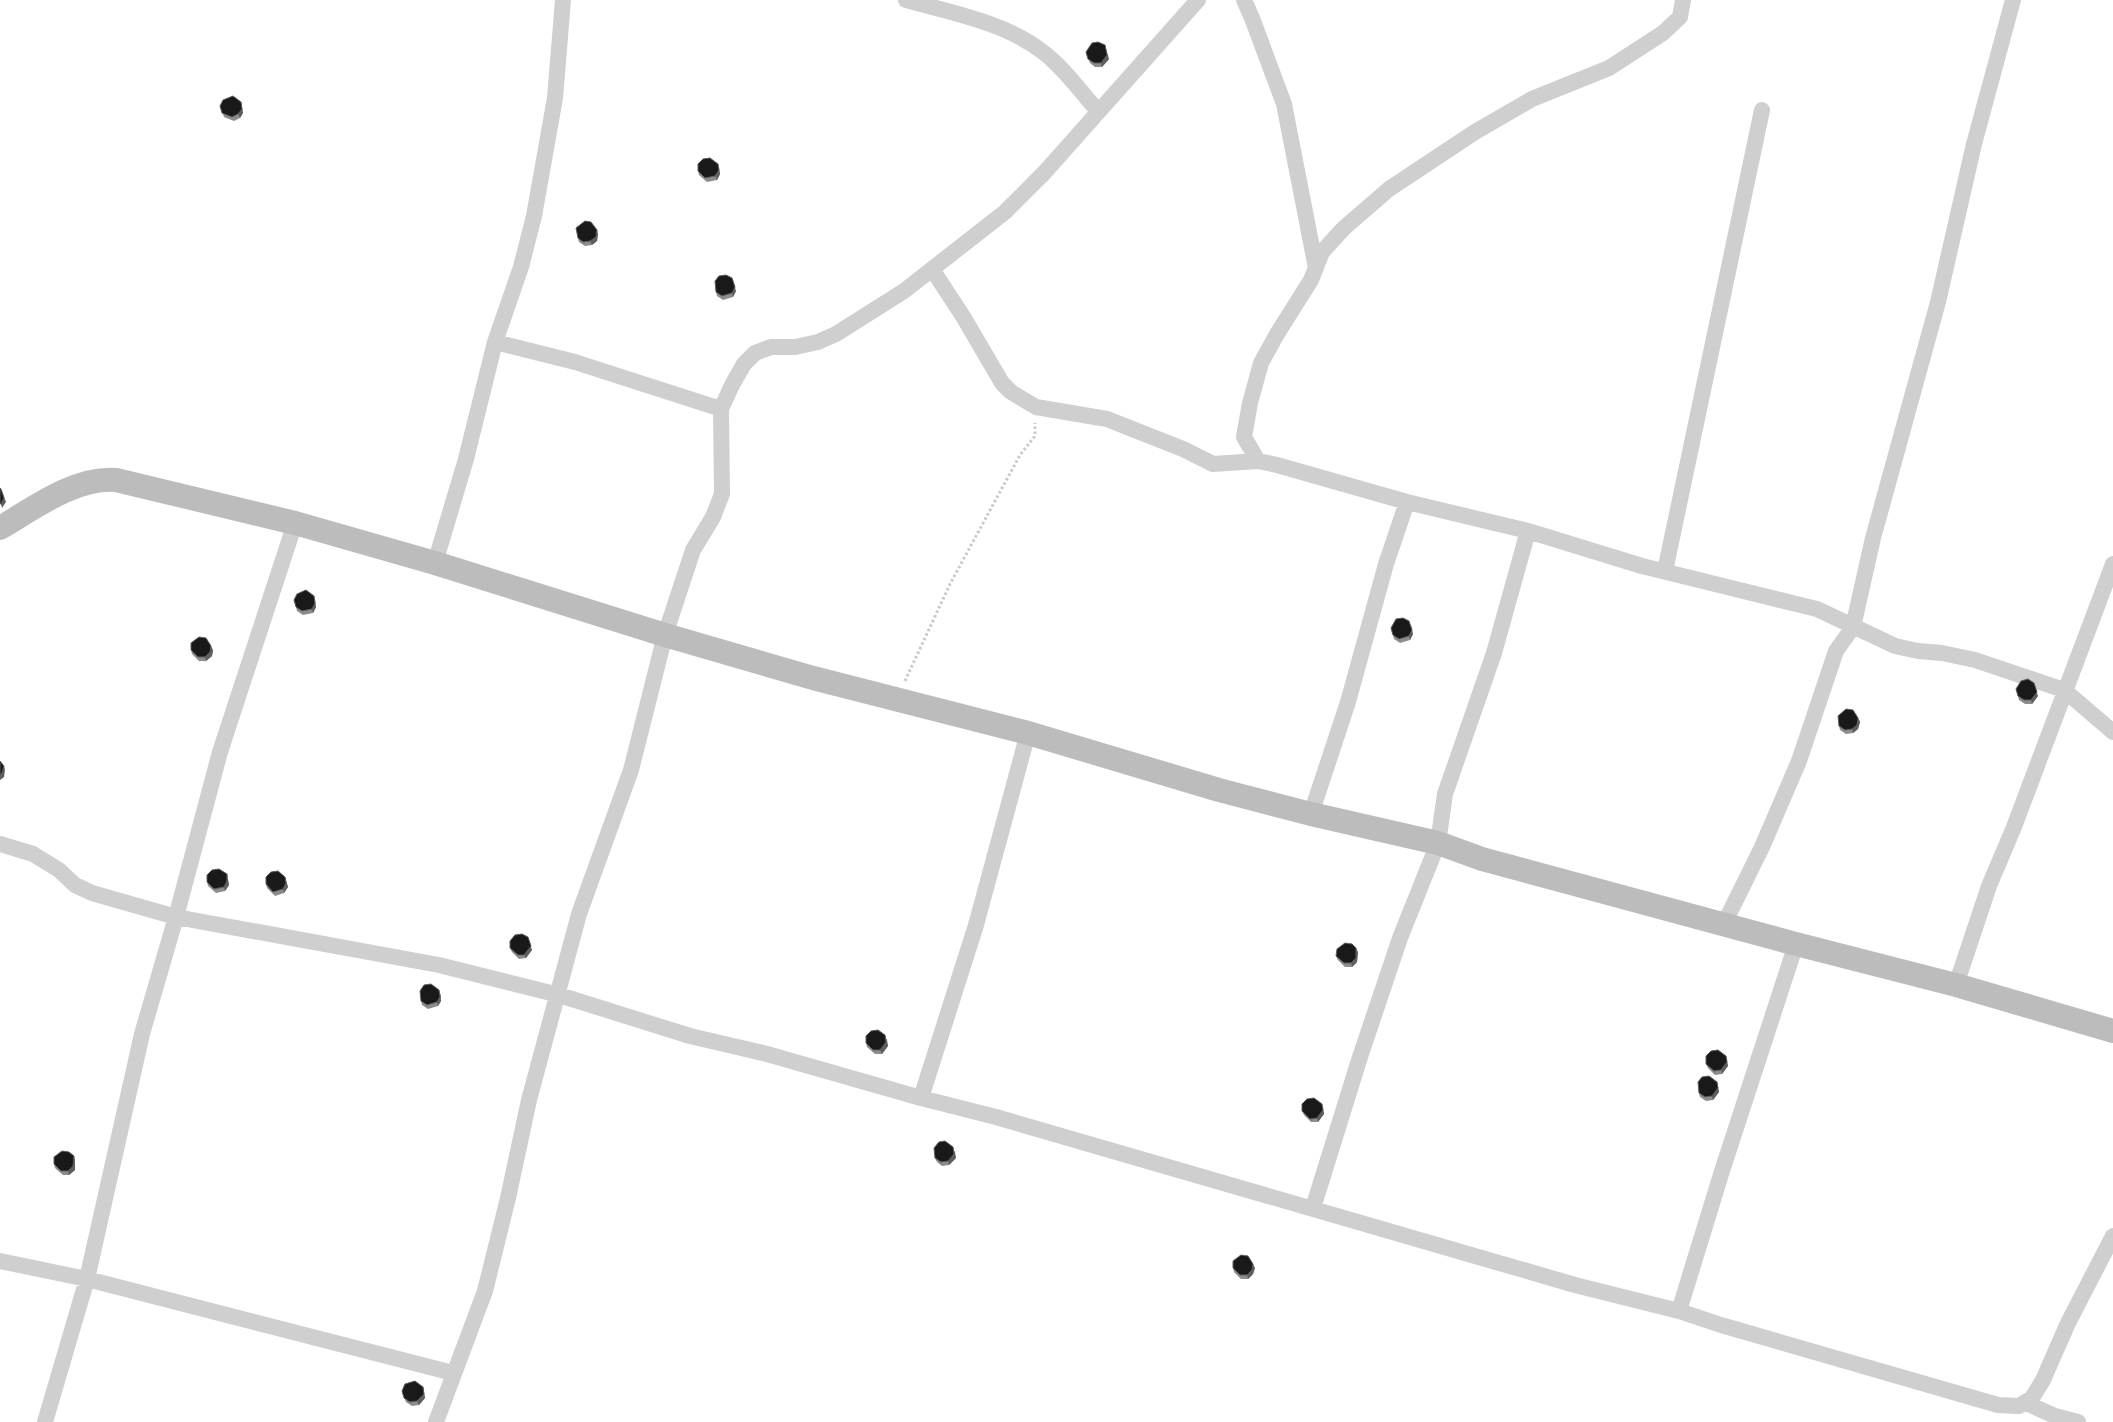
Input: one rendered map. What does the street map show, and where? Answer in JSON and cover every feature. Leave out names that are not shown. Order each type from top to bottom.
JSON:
[{"type":"street","points":[[435,563],[466,459],[496,342],[521,267],[534,216],[555,98],[563,0]]},
{"type":"street","points":[[906,0],[984,22],[1025,40],[1043,52],[1060,68],[1098,111]]},
{"type":"street","points":[[436,1422],[485,1291],[508,1198],[529,1100],[559,995],[579,914],[631,770],[665,635],[693,550],[712,517],[722,494],[721,409],[744,364],[755,352],[771,347],[795,347],[818,342],[871,312],[904,291],[1005,212],[1025,193],[1198,0]]},
{"type":"street","points":[[1244,0],[1284,104],[1316,268]]},
{"type":"street","points":[[1258,461],[1244,438],[1250,404],[1261,363],[1311,280],[1322,252],[1344,228],[1389,189],[1475,132],[1532,99],[1609,68],[1663,33],[1680,17],[1683,0]]},
{"type":"street","points":[[1724,924],[1762,847],[1799,761],[1836,651],[1853,627],[1873,538],[1938,302],[1974,144],[2013,0]]},
{"type":"street","points":[[1665,571],[1762,110]]},
{"type":"street","points":[[932,269],[964,318],[1002,383],[1011,392],[1036,407],[1107,419],[1182,449],[1213,464],[1258,461],[1407,502],[1528,531],[1665,571],[1817,609],[1894,646],[1975,660],[2064,690],[2113,732]]},
{"type":"street","points":[[496,342],[575,362],[721,409]]},
{"type":"street","points":[[0,528],[66,492],[87,484],[109,480],[295,523],[435,563],[665,635],[896,700],[1028,733],[1219,790],[1311,814],[1438,843],[1482,859],[1956,985],[2113,1030]]},
{"type":"street","points":[[1311,814],[1348,702],[1386,564],[1407,502]]},
{"type":"street","points":[[45,1422],[87,1280],[142,1034],[176,917],[220,752],[295,523]]},
{"type":"street","points":[[1313,1208],[1360,1057],[1400,938],[1438,843],[1445,794],[1494,653],[1528,531]]},
{"type":"street","points":[[1956,985],[1989,886],[2014,827],[2113,564]]},
{"type":"street","points":[[921,1098],[976,925],[1028,733]]},
{"type":"street","points":[[0,844],[32,854],[60,870],[75,885],[92,893],[176,917],[439,965],[559,995],[690,1036],[768,1054],[921,1098],[996,1117],[1575,1285],[1679,1311],[1721,1325],[1998,1405],[2011,1407],[2026,1403],[2032,1398],[2043,1380],[2068,1322],[2113,1236]]},
{"type":"street","points":[[1679,1311],[1722,1171],[1796,944]]},
{"type":"street","points":[[0,1262],[87,1280],[453,1373]]},
{"type":"street","points":[[2026,1403],[2055,1416],[2078,1422]]},
{"type":"path","points":[[896,700],[950,584],[1020,455],[1035,436],[1036,407]]},
{"type":"building","points":[[1098,42],[1105,45],[1107,55],[1101,63],[1094,63],[1088,59],[1086,52],[1092,43]]},
{"type":"building","points":[[233,96],[241,102],[242,109],[232,117],[222,113],[220,106],[223,100]]},
{"type":"building","points":[[710,158],[718,164],[719,170],[715,176],[705,178],[698,171],[698,164],[703,159]]},
{"type":"building","points":[[585,221],[591,222],[597,230],[596,237],[590,241],[583,242],[578,238],[576,228]]},
{"type":"building","points":[[726,275],[732,278],[735,287],[732,293],[722,296],[716,292],[715,281],[719,276]]},
{"type":"building","points":[[0,488],[4,498],[1,504],[0,504]]},
{"type":"building","points":[[306,590],[314,596],[315,603],[312,609],[302,611],[296,607],[294,600],[297,594]]},
{"type":"building","points":[[1403,618],[1409,621],[1412,630],[1409,636],[1399,639],[1393,635],[1391,628],[1396,619]]},
{"type":"building","points":[[199,637],[206,638],[211,646],[210,652],[205,657],[198,657],[191,650],[191,643]]},
{"type":"building","points":[[2028,679],[2034,683],[2037,692],[2031,700],[2024,700],[2018,696],[2016,689],[2021,681]]},
{"type":"building","points":[[1846,709],[1853,710],[1858,718],[1857,725],[1852,729],[1845,730],[1839,726],[1838,716]]},
{"type":"building","points":[[0,761],[4,766],[0,775]]},
{"type":"building","points":[[219,869],[227,874],[227,881],[224,887],[214,889],[207,882],[207,875],[212,870]]},
{"type":"building","points":[[278,871],[285,877],[286,883],[283,889],[273,892],[266,884],[266,877],[271,872]]},
{"type":"building","points":[[522,934],[528,937],[531,946],[524,955],[518,955],[510,948],[510,941],[515,935]]},
{"type":"building","points":[[1345,943],[1352,944],[1356,948],[1356,958],[1351,963],[1344,963],[1336,956],[1337,949]]},
{"type":"building","points":[[431,984],[439,990],[440,997],[437,1002],[427,1005],[421,1001],[420,991],[424,985]]},
{"type":"building","points":[[878,1030],[885,1035],[886,1042],[880,1050],[873,1050],[866,1043],[866,1036],[871,1031]]},
{"type":"building","points":[[1718,1050],[1726,1056],[1727,1062],[1721,1070],[1714,1071],[1706,1064],[1706,1056],[1711,1051]]},
{"type":"building","points":[[1709,1076],[1717,1082],[1718,1088],[1712,1096],[1705,1097],[1699,1093],[1698,1082],[1702,1077]]},
{"type":"building","points":[[1314,1098],[1322,1104],[1323,1110],[1317,1118],[1310,1119],[1302,1111],[1302,1104],[1307,1099]]},
{"type":"building","points":[[945,1141],[953,1147],[954,1154],[948,1161],[941,1162],[935,1158],[934,1148],[939,1142]]},
{"type":"building","points":[[62,1151],[69,1152],[74,1156],[73,1166],[68,1171],[61,1171],[54,1164],[54,1157]]},
{"type":"building","points":[[1241,1255],[1248,1256],[1253,1264],[1252,1270],[1247,1275],[1240,1275],[1233,1268],[1233,1261]]},
{"type":"building","points":[[415,1381],[423,1387],[424,1394],[417,1401],[410,1402],[404,1398],[402,1391],[405,1384]]}]
